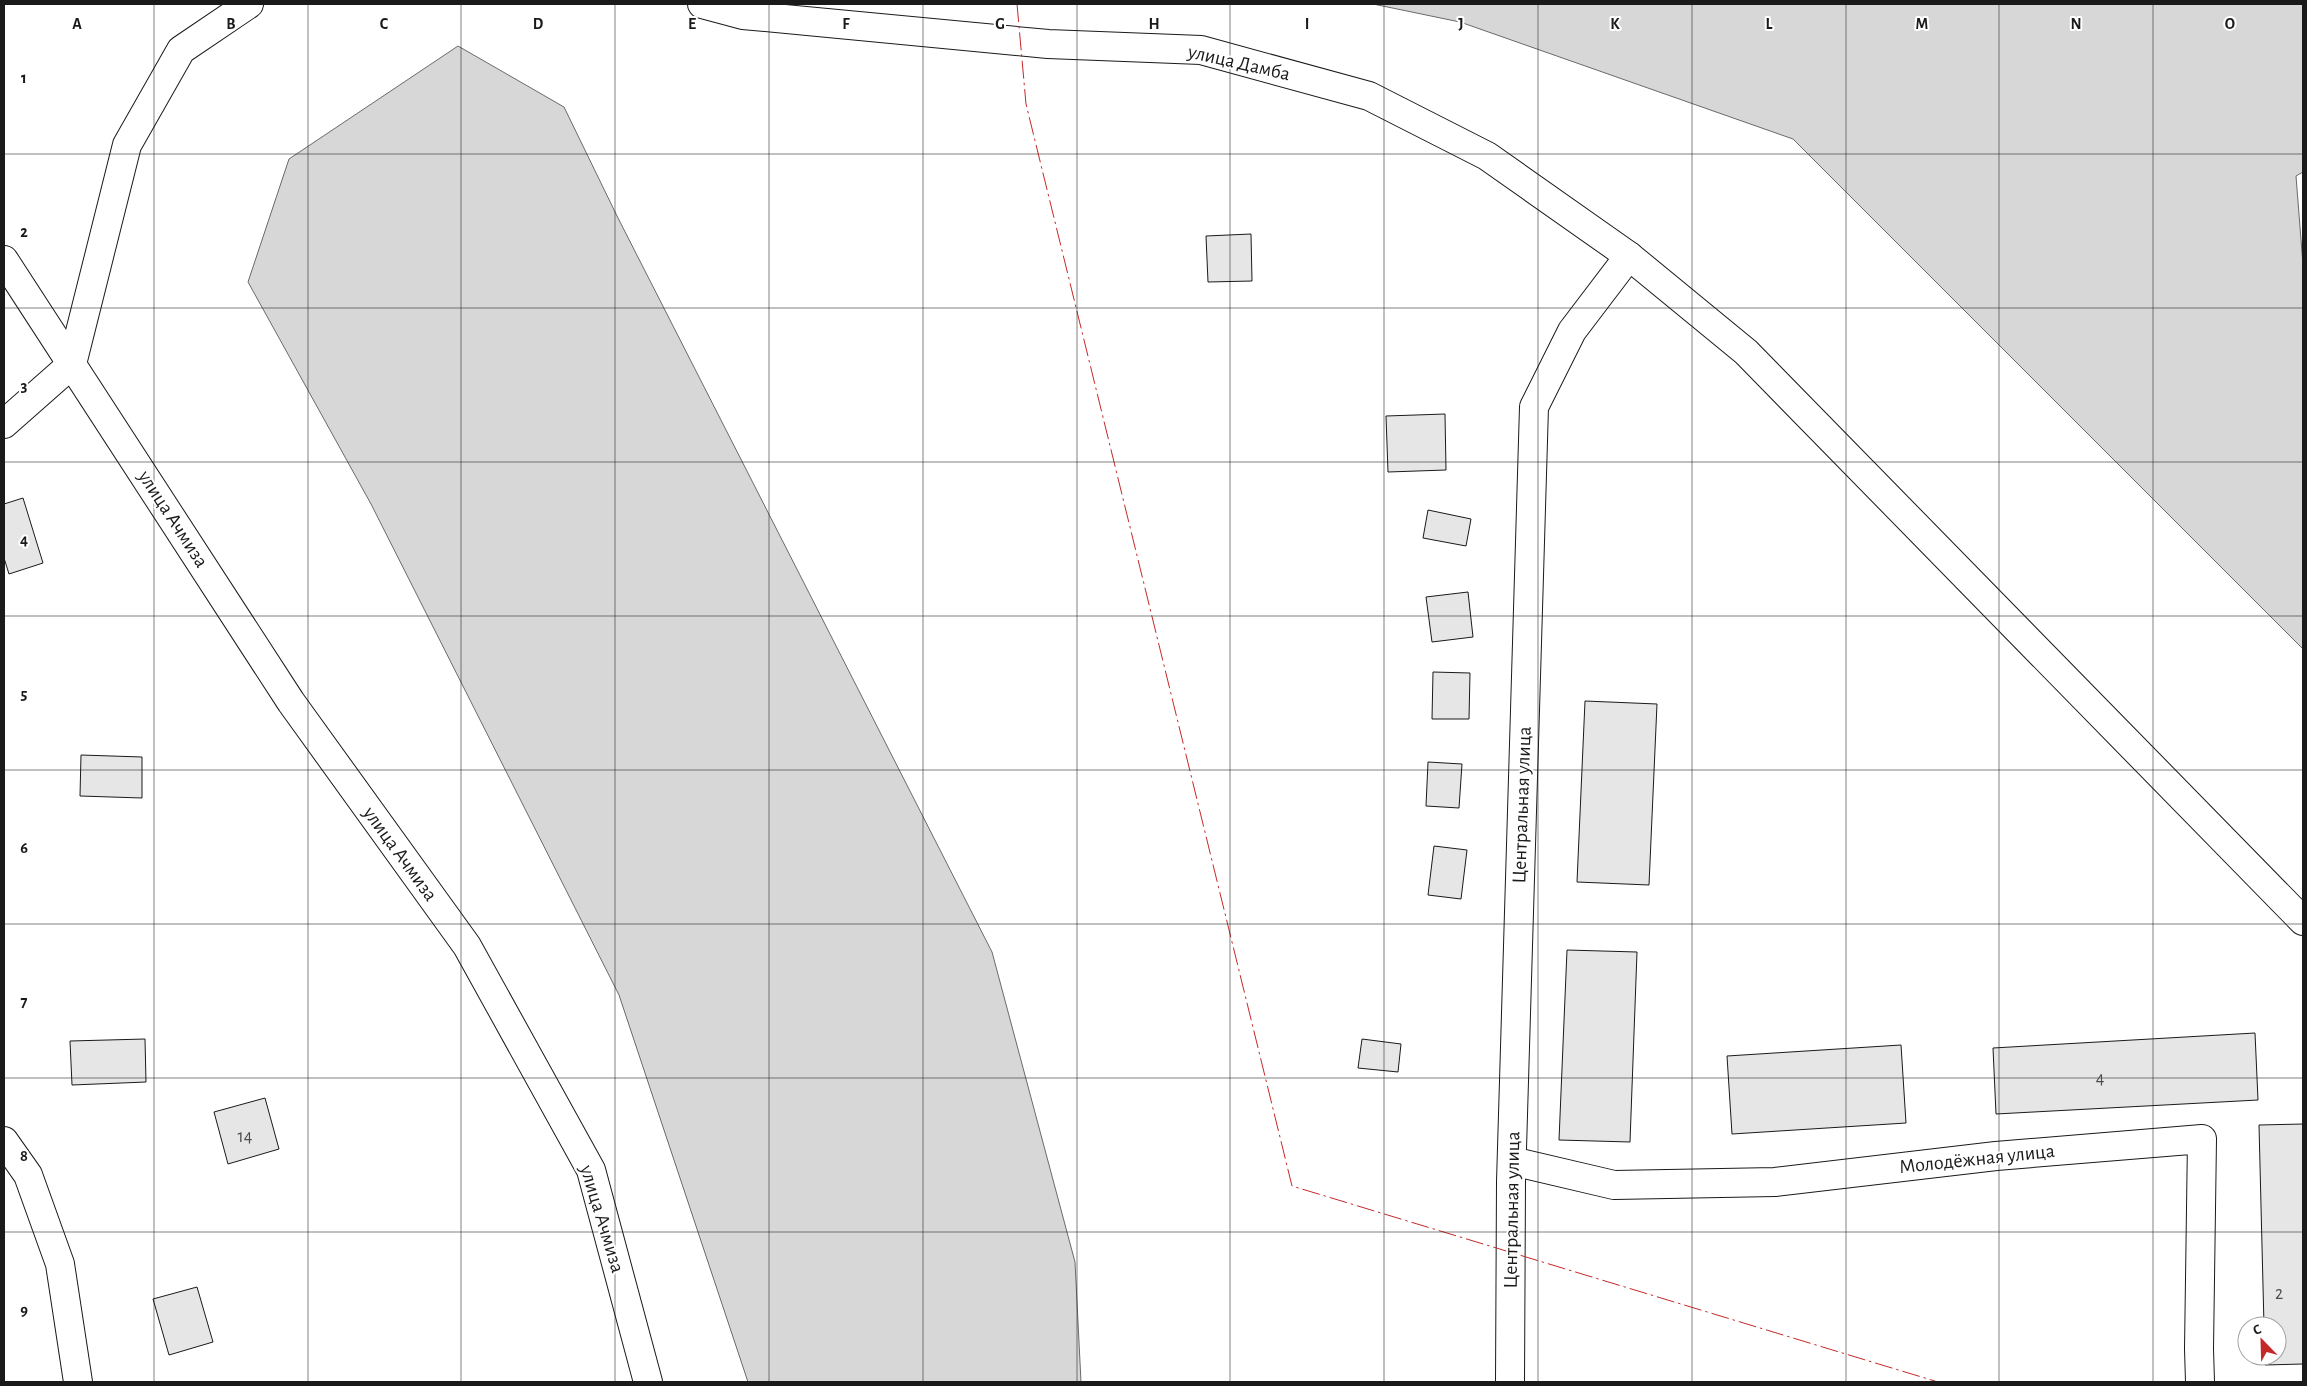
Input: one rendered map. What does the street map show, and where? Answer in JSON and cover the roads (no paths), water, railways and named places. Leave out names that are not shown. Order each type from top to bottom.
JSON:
[{"type":"street","points":[[4,424],[72,364],[127,145],[181,50],[249,4]]},
{"type":"street","name":"улица Дамба","points":[[702,4],[743,15],[1048,44],[1201,50],[1369,96],[1486,156],[1629,256],[1746,352],[2303,921]]},
{"type":"street","name":"Центральная улица","points":[[1510,1382],[1512,1161],[1534,407],[1572,331],[1629,256]]},
{"type":"street","points":[[4,260],[72,364]]},
{"type":"street","name":"улица Ачмиза","points":[[72,364],[291,702],[467,946],[590,1170],[648,1382]]},
{"type":"street","name":"Молодёжная улица","points":[[1512,1161],[1614,1185],[1775,1182],[1996,1156],[2202,1139],[2200,1382]]},
{"type":"street","points":[[4,1141],[28,1175],[60,1264],[78,1382]]}]
